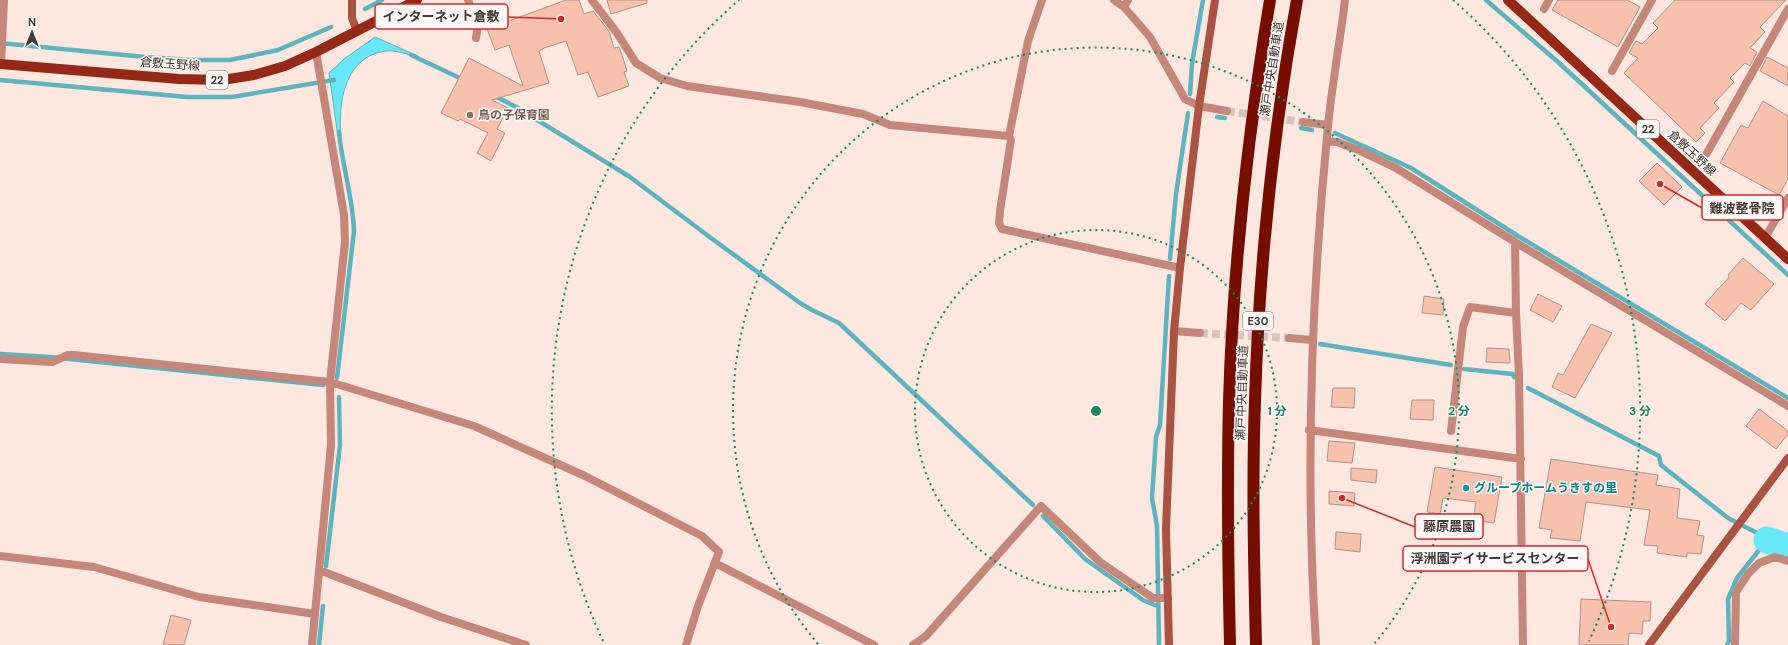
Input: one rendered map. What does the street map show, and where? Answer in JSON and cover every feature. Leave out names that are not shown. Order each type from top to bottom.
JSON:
[{"type":"highway","name":"瀬戸中央自動車道","points":[[1230,645],[1227,518],[1229,400],[1234,298],[1250,128],[1270,0]]},
{"type":"highway","name":"瀬戸中央自動車道","points":[[1256,645],[1253,518],[1255,402],[1260,298],[1277,131],[1297,0]]},
{"type":"main road","name":"倉敷玉野線","points":[[1,64],[179,79],[222,80],[254,75],[285,66],[316,52],[417,0]]},
{"type":"main road","name":"倉敷玉野線","points":[[1508,0],[1788,259]]},
{"type":"street","points":[[1,64],[4,0]]},
{"type":"street","points":[[352,0],[351,12],[353,24],[357,31]]},
{"type":"street","points":[[468,0],[478,26],[476,38]]},
{"type":"street","points":[[592,0],[617,33],[636,63],[660,78],[687,86],[800,102],[863,114],[890,125],[1009,136]]},
{"type":"street","points":[[1042,0],[1028,41],[1009,136],[1011,140],[999,223],[1002,229],[1180,268]]},
{"type":"street","points":[[1114,0],[1126,4],[1150,37],[1185,99],[1199,106],[1227,111]]},
{"type":"street","points":[[1169,645],[1161,598],[1166,530],[1174,331],[1199,106],[1215,0]]},
{"type":"street","points":[[1316,645],[1312,587],[1310,430],[1316,269],[1328,125],[1345,0]]},
{"type":"street","points":[[1544,9],[1549,0]]},
{"type":"street","points":[[1612,71],[1652,0]]},
{"type":"street","points":[[1707,153],[1788,9]]},
{"type":"street","points":[[312,645],[331,444],[330,382],[345,242],[344,215],[316,52]]},
{"type":"street","points":[[1303,122],[1328,125]]},
{"type":"street","points":[[1327,141],[1336,142],[1358,150],[1396,168],[1515,242],[1788,406]]},
{"type":"street","points":[[1765,238],[1788,198]]},
{"type":"street","points":[[1515,242],[1516,313],[1520,376],[1523,645]]},
{"type":"street","points":[[1452,432],[1463,327],[1470,307],[1516,313]]},
{"type":"street","points":[[1174,331],[1200,333]]},
{"type":"street","points":[[1289,338],[1313,340]]},
{"type":"street","points":[[0,359],[52,362],[74,355],[330,382],[474,426],[586,476],[702,536],[719,552],[686,645]]},
{"type":"street","points":[[1310,430],[1521,459]]},
{"type":"street","points":[[1649,645],[1788,458]]},
{"type":"street","points":[[913,645],[926,636],[1041,506],[1100,562],[1161,598]]},
{"type":"street","points":[[0,556],[94,567],[198,597],[315,614]]},
{"type":"street","points":[[1735,645],[1736,592],[1748,574],[1759,563],[1775,557],[1788,561]]},
{"type":"street","points":[[715,563],[874,645]]},
{"type":"street","points":[[319,570],[441,617],[526,645]]},
{"type":"water","points":[[375,37],[418,56],[416,57],[398,52],[386,51],[372,55],[361,62],[353,71],[343,96],[340,124],[341,137],[338,137],[329,73],[344,59]]},
{"type":"building","points":[[566,0],[579,0],[584,14],[593,11],[609,31],[614,48],[619,47],[623,58],[627,71],[624,72],[629,86],[598,97],[588,72],[578,75],[566,41],[544,48],[539,51],[549,83],[492,100],[508,108],[497,129],[505,133],[491,161],[477,153],[488,133],[460,119],[458,121],[441,113],[469,58],[523,86],[509,45],[495,50],[487,29]]},
{"type":"building","points":[[607,0],[647,0],[647,3],[611,14]]},
{"type":"building","points":[[1558,0],[1627,0],[1640,7],[1618,47],[1552,10]]},
{"type":"building","points":[[1675,0],[1786,0],[1760,27],[1765,32],[1750,48],[1757,52],[1750,66],[1745,63],[1730,78],[1734,82],[1714,103],[1719,108],[1700,128],[1705,133],[1696,142],[1624,73],[1638,58],[1629,53],[1636,41],[1642,44],[1658,28],[1653,23]]},
{"type":"building","points":[[1767,57],[1788,68],[1788,86],[1760,71]]},
{"type":"building","points":[[1763,101],[1788,116],[1788,179],[1779,195],[1720,163],[1741,125],[1748,128]]},
{"type":"building","points":[[1657,163],[1682,187],[1664,205],[1639,181]]},
{"type":"building","points":[[1743,258],[1774,284],[1751,310],[1741,303],[1725,321],[1705,304],[1729,277],[1728,275]]},
{"type":"building","points":[[1538,294],[1562,306],[1553,322],[1530,310]]},
{"type":"building","points":[[1424,296],[1444,299],[1443,315],[1422,313]]},
{"type":"building","points":[[1591,324],[1612,333],[1575,398],[1552,387],[1558,373],[1563,375]]},
{"type":"building","points":[[1487,348],[1509,349],[1510,363],[1486,362]]},
{"type":"building","points":[[1333,388],[1355,388],[1354,408],[1331,407]]},
{"type":"building","points":[[1412,400],[1434,400],[1433,420],[1410,419]]},
{"type":"building","points":[[1759,409],[1788,431],[1788,434],[1776,449],[1746,426]]},
{"type":"building","points":[[1329,441],[1355,443],[1352,463],[1327,461]]},
{"type":"building","points":[[1551,459],[1658,475],[1656,485],[1680,489],[1677,518],[1700,521],[1697,535],[1704,536],[1701,554],[1687,553],[1687,557],[1657,553],[1658,546],[1644,545],[1650,510],[1586,502],[1580,541],[1550,538],[1552,530],[1539,528]]},
{"type":"building","name":"グループホームうきすの里","points":[[1435,467],[1502,477],[1494,523],[1473,520],[1476,502],[1443,498],[1440,514],[1427,512]]},
{"type":"building","points":[[1351,468],[1377,470],[1376,483],[1351,480]]},
{"type":"building","points":[[1329,491],[1355,493],[1354,506],[1329,504]]},
{"type":"building","points":[[1336,532],[1361,534],[1360,552],[1335,549]]},
{"type":"building","points":[[1581,599],[1651,602],[1650,621],[1643,621],[1642,634],[1629,633],[1628,645],[1579,645]]},
{"type":"building","points":[[171,615],[191,620],[184,645],[163,645]]},
{"type":"waterway","points":[[365,9],[382,0]]},
{"type":"waterway","points":[[1190,94],[1192,63],[1203,0]]},
{"type":"waterway","points":[[1486,0],[1558,62],[1788,275]]},
{"type":"waterway","points":[[0,43],[145,57],[189,60],[230,60],[278,50],[331,27]]},
{"type":"waterway","points":[[411,55],[464,80]]},
{"type":"waterway","points":[[0,80],[187,97],[232,97],[334,80]]},
{"type":"waterway","points":[[493,95],[516,107],[630,177],[800,303],[839,323],[1033,505]]},
{"type":"waterway","points":[[1170,259],[1176,194],[1188,113]]},
{"type":"waterway","points":[[1217,117],[1225,118]]},
{"type":"waterway","points":[[1301,128],[1312,130]]},
{"type":"waterway","points":[[337,378],[354,231],[352,206],[342,157],[339,132]]},
{"type":"waterway","points":[[1335,133],[1411,168],[1518,236],[1788,398]]},
{"type":"waterway","points":[[1159,645],[1157,526],[1152,498],[1156,437],[1160,425],[1169,276]]},
{"type":"waterway","points":[[1320,344],[1451,365]]},
{"type":"waterway","points":[[0,354],[50,357],[323,385]]},
{"type":"waterway","points":[[1464,369],[1513,374],[1514,377]]},
{"type":"waterway","points":[[1528,388],[1659,456],[1661,465],[1728,518],[1759,534],[1767,540],[1737,578],[1728,599],[1729,641],[1727,645]]},
{"type":"waterway","points":[[326,566],[340,445],[339,397]]},
{"type":"waterway","points":[[1043,516],[1085,559],[1143,600],[1157,606]]},
{"type":"waterway","points":[[1767,540],[1788,547]]},
{"type":"waterway","points":[[319,645],[323,606]]},
{"type":"tunnel","points":[[1227,111],[1303,122]]},
{"type":"tunnel","points":[[1200,333],[1289,338]]},
{"type":"place","name":"インターネット倉敷","points":[[561,19]]},
{"type":"place","name":"鳥の子保育園","points":[[470,115]]},
{"type":"place","name":"難波整骨院","points":[[1660,184]]},
{"type":"place","name":"グループホームうきすの里","points":[[1466,488]]},
{"type":"place","name":"藤原農園","points":[[1342,498]]},
{"type":"place","name":"浮洲園デイサービスセンター","points":[[1611,627]]}]
